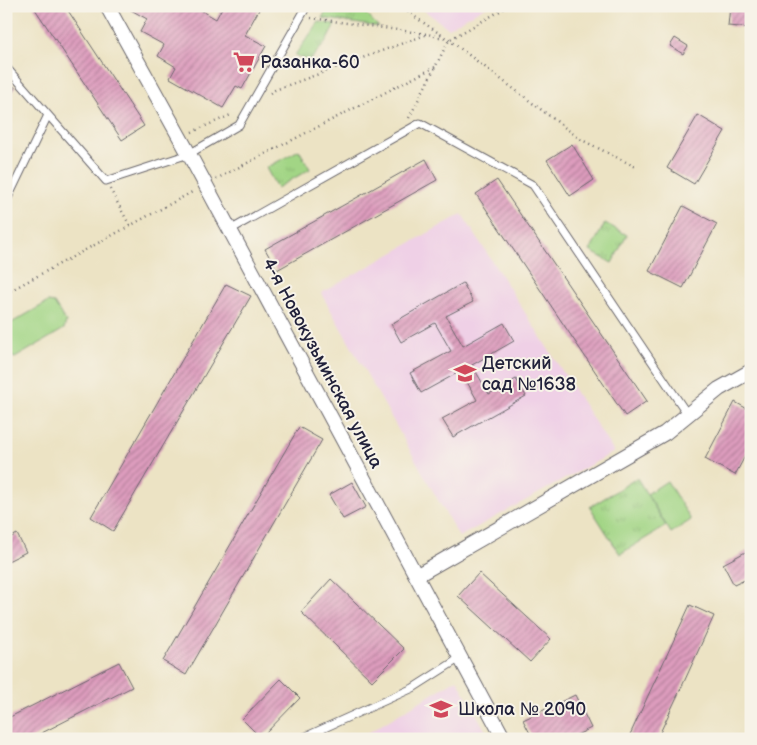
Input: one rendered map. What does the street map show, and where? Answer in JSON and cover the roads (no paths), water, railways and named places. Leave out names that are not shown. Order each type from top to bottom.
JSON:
[{"type":"street","name":"4-я Новокузьминская улица","points":[[107,6],[189,154],[504,739]]},
{"type":"street","points":[[416,576],[665,433],[719,389],[751,371]]},
{"type":"lane","points":[[6,67],[106,181],[189,154],[239,125],[307,6]]},
{"type":"lane","points":[[6,202],[48,115]]},
{"type":"lane","points":[[230,230],[420,123],[533,185],[688,415]]},
{"type":"lane","points":[[300,739],[413,688],[460,658]]},
{"type":"place","name":"Разанка-60","points":[[244,62]]},
{"type":"place","name":"Детский сад №1638","points":[[465,373]]},
{"type":"place","name":"Школа № 2090","points":[[441,709]]}]
